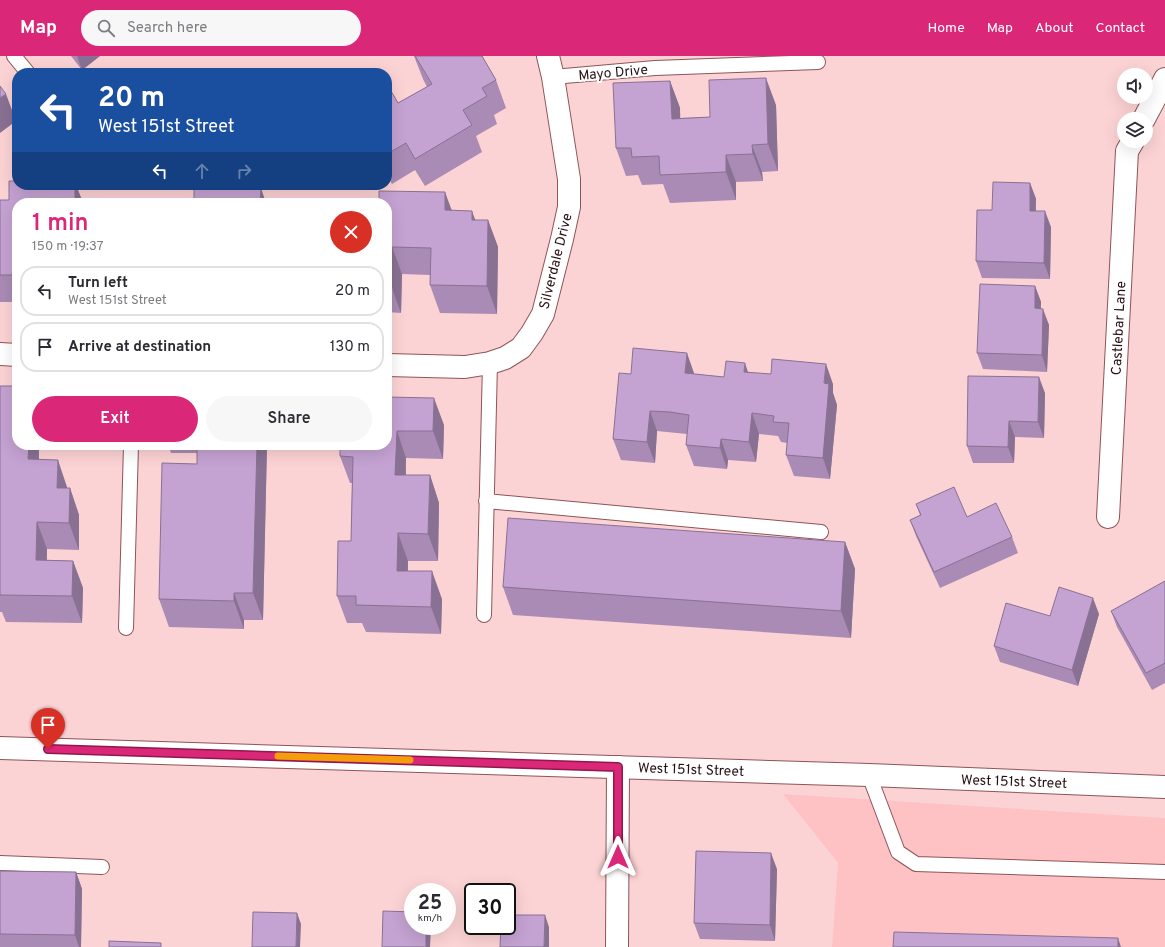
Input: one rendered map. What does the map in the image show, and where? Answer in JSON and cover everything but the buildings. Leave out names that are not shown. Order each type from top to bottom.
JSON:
[{"type":"street","name":"Silverdale Drive","points":[[392,365],[465,367],[490,363],[505,358],[521,348],[543,314],[569,207],[569,179],[553,77],[548,56]]},
{"type":"street","points":[[1148,112],[1165,79]]},
{"type":"street","name":"Castlebar Lane","points":[[1108,517],[1127,151],[1129,148]]},
{"type":"street","points":[[0,354],[12,354]]},
{"type":"street","name":"West 151st Street","points":[[0,748],[869,775],[1165,787]]},
{"type":"street","points":[[618,767],[618,947]]},
{"type":"lane","points":[[14,56],[24,68]]},
{"type":"lane","name":"Mayo Drive","points":[[553,77],[655,68],[818,62]]},
{"type":"lane","points":[[484,615],[490,363]]},
{"type":"lane","points":[[126,628],[131,450]]},
{"type":"lane","points":[[486,501],[821,532]]},
{"type":"lane","points":[[869,775],[898,852],[916,864],[1165,872]]},
{"type":"lane","points":[[0,863],[102,867]]},
{"type":"shaded area","points":[[783,794],[1165,818],[1165,947],[832,947],[838,863]]},
{"type":"slow traffic","points":[[278,756],[410,760]]},
{"type":"route","points":[[48,749],[618,767],[618,857]]}]
